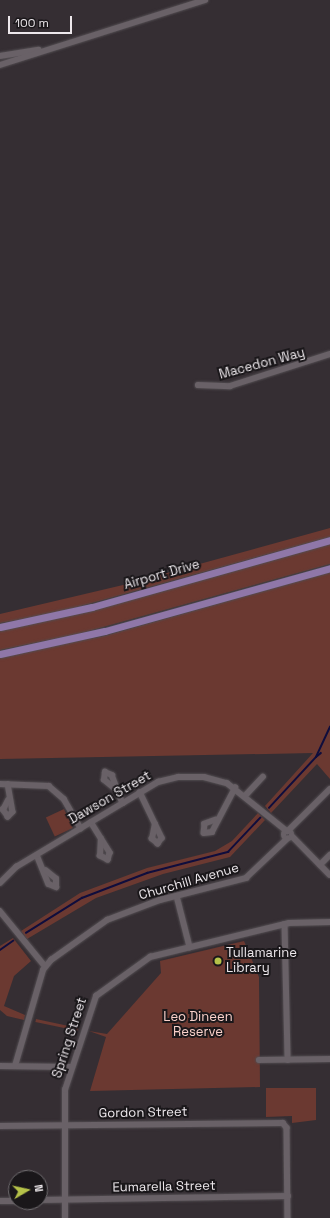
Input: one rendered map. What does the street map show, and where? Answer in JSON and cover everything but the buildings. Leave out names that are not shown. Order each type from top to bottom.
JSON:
[{"type":"main road","name":"Airport Drive","points":[[0,627],[85,609],[330,540]]},
{"type":"main road","points":[[0,654],[105,631],[330,568]]},
{"type":"street","points":[[0,64],[205,0]]},
{"type":"street","points":[[0,56],[55,47]]},
{"type":"street","name":"Macedon Way","points":[[198,385],[230,386],[330,354]]},
{"type":"street","name":"Dawson Street","points":[[0,883],[10,872],[140,792],[165,780],[191,776],[210,778],[235,788],[246,796],[330,875]]},
{"type":"street","points":[[246,796],[263,777]]},
{"type":"street","points":[[0,784],[36,784],[55,790],[81,828]]},
{"type":"street","points":[[8,784],[8,800]]},
{"type":"street","points":[[115,788],[123,802]]},
{"type":"street","points":[[216,820],[235,788]]},
{"type":"street","name":"Churchill Avenue","points":[[45,966],[102,923],[177,896],[246,878],[280,844],[330,789]]},
{"type":"street","points":[[140,792],[155,824]]},
{"type":"street","points":[[91,822],[101,839]]},
{"type":"street","points":[[37,855],[46,871]]},
{"type":"street","points":[[320,865],[330,855]]},
{"type":"street","points":[[177,896],[190,947]]},
{"type":"street","points":[[0,911],[45,966],[15,1066]]},
{"type":"street","name":"Spring Street","points":[[65,1218],[65,1090],[71,1066],[96,996],[146,959],[285,924],[330,922]]},
{"type":"street","points":[[285,924],[288,1060]]},
{"type":"street","points":[[258,1060],[330,1059]]},
{"type":"street","points":[[0,1066],[71,1066]]},
{"type":"street","name":"Gordon Street","points":[[0,1126],[285,1124],[288,1196]]},
{"type":"street","points":[[288,1196],[288,1218]]},
{"type":"street","name":"Eumarella Street","points":[[48,1200],[288,1196]]},
{"type":"green space","points":[[330,528],[330,537],[52,614],[0,623],[0,614],[123,585]]},
{"type":"green space","points":[[330,542],[330,564],[78,634],[0,650],[0,629]]},
{"type":"green space","points":[[330,572],[330,779],[317,764],[271,813],[265,806],[313,753],[0,759],[0,656],[104,636]]},
{"type":"green space","points":[[64,809],[73,828],[55,836],[46,817]]},
{"type":"green space","points":[[258,813],[265,820],[230,857],[163,874],[96,898],[27,939],[21,931],[80,893],[147,868],[215,851],[232,841]]},
{"type":"green space","points":[[13,938],[31,961],[14,976],[4,1006],[25,1015],[24,1020],[7,1016],[0,1010],[0,946]]},
{"type":"green space","name":"Leo Dineen Reserve","points":[[244,941],[259,977],[260,1087],[90,1091],[106,1037],[89,1031],[107,1034],[161,973],[160,961]]},
{"type":"green space","points":[[36,1019],[78,1028],[77,1031],[35,1022]]},
{"type":"green space","points":[[266,1088],[316,1088],[316,1120],[292,1123],[292,1116],[266,1117]]},
{"type":"waterway","points":[[269,808],[316,757],[330,727]]},
{"type":"waterway","points":[[316,757],[321,753]]},
{"type":"waterway","points":[[26,933],[82,898],[147,873],[228,852],[260,818]]},
{"type":"waterway","points":[[0,950],[13,941]]},
{"type":"place","name":"Tullamarine Library","points":[[218,961]]}]
